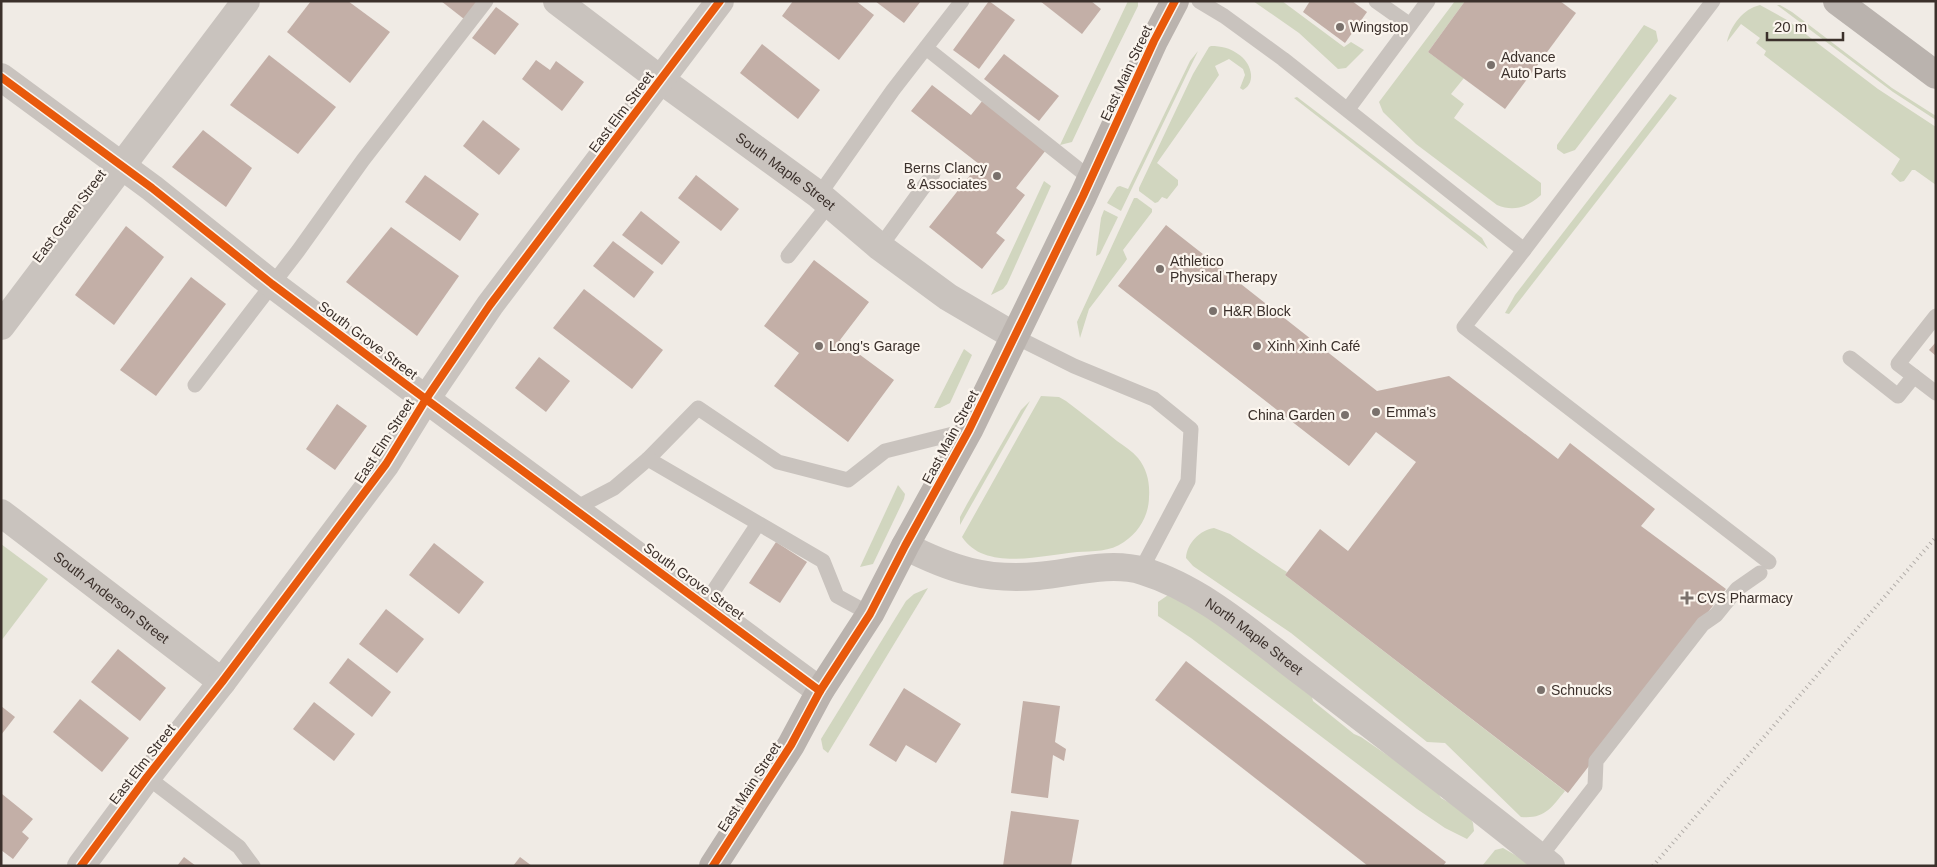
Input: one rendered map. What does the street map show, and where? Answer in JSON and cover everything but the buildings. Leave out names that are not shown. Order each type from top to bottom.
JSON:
[{"type":"main road","name":"East Main Street","points":[[713,866],[791,744],[820,691],[870,614],[969,430],[1016,337],[1175,1]]},
{"type":"main road","points":[[1837,1],[1936,75]]},
{"type":"street","name":"East Green Street","points":[[3,320],[246,1]]},
{"type":"street","name":"South Maple Street","points":[[557,1],[661,80],[825,199],[880,247],[948,297],[1016,337]]},
{"type":"street","name":"East Elm Street","points":[[81,866],[386,464],[426,399],[490,305],[720,1]]},
{"type":"street","name":"South Grove Street","points":[[1,77],[122,166],[272,284],[820,691]]},
{"type":"street","name":"South Anderson Street","points":[[1,513],[222,682]]},
{"type":"street","name":"North Maple Street","points":[[905,546],[934,561],[966,572],[998,577],[1036,576],[1110,567],[1141,570],[1173,582],[1207,601],[1546,861]]},
{"type":"lane","points":[[195,385],[363,160],[486,1]]},
{"type":"lane","points":[[788,256],[894,90],[962,1]]},
{"type":"lane","points":[[1199,1],[1224,16],[1284,59],[1524,250]]},
{"type":"lane","points":[[1376,1],[1410,26]]},
{"type":"lane","points":[[1348,110],[1428,1]]},
{"type":"lane","points":[[1546,861],[1595,786],[1596,761],[1703,624],[1716,615],[1737,589],[1764,567],[1464,327],[1713,1]]},
{"type":"lane","points":[[926,48],[1091,179]]},
{"type":"lane","points":[[880,247],[932,174]]},
{"type":"lane","points":[[1936,316],[1898,364],[1936,393]]},
{"type":"lane","points":[[1016,337],[1074,366],[1154,399],[1191,429],[1188,481],[1141,570]]},
{"type":"lane","points":[[1850,358],[1898,396],[1914,376]]},
{"type":"lane","points":[[574,509],[614,488],[648,459],[698,408],[778,462],[848,480],[885,451],[969,430]]},
{"type":"lane","points":[[648,459],[824,561],[837,596],[870,614]]},
{"type":"lane","points":[[705,604],[758,524]]},
{"type":"lane","points":[[147,777],[239,847],[253,866]]},
{"type":"green space","points":[[1128,1],[1138,1],[1138,6],[1072,142],[1060,145]]},
{"type":"green space","points":[[1253,1],[1282,1],[1344,47],[1351,42],[1364,50],[1346,68],[1338,69],[1299,33]]},
{"type":"green space","points":[[1455,1],[1465,1],[1428,52],[1464,78],[1451,94],[1464,104],[1454,118],[1541,183],[1541,195],[1531,203],[1520,207],[1509,208],[1497,205],[1416,144],[1383,112],[1379,102]]},
{"type":"green space","points":[[1760,5],[1787,20],[1878,89],[1936,127],[1936,185],[1915,170],[1912,170],[1904,181],[1900,182],[1891,174],[1900,159],[1764,55],[1766,51],[1756,43],[1760,38],[1741,24],[1727,42],[1731,30],[1743,14]]},
{"type":"green space","points":[[1777,5],[1792,12],[1892,88],[1936,116],[1936,120],[1893,92]]},
{"type":"green space","points":[[1644,25],[1656,31],[1658,41],[1575,150],[1564,154],[1557,149],[1557,145]]},
{"type":"green space","points":[[1211,46],[1229,49],[1242,57],[1251,72],[1250,82],[1243,90],[1240,88],[1245,75],[1243,69],[1229,59],[1215,66],[1219,75],[1157,163],[1178,180],[1178,185],[1167,199],[1162,197],[1155,203],[1139,191],[1139,188],[1193,74]]},
{"type":"green space","points":[[1198,51],[1121,211],[1107,203],[1117,187],[1120,186],[1128,189],[1190,61]]},
{"type":"green space","points":[[1670,94],[1677,98],[1509,314],[1505,313],[1515,295]]},
{"type":"green space","points":[[1297,97],[1482,238],[1488,249],[1294,98]]},
{"type":"green space","points":[[1044,181],[1051,186],[1007,284],[1003,289],[991,295]]},
{"type":"green space","points":[[1134,198],[1137,198],[1152,209],[1152,212],[1123,250],[1127,259],[1089,309],[1080,338],[1077,322]]},
{"type":"green space","points":[[1104,210],[1118,217],[1100,254],[1096,256],[1101,218]]},
{"type":"green space","points":[[964,349],[972,355],[950,403],[940,408],[934,408]]},
{"type":"green space","points":[[1041,396],[1059,397],[1066,401],[1138,458],[1144,467],[1149,487],[1149,504],[1145,517],[1139,528],[1129,538],[1113,548],[1015,559],[985,555],[972,548],[962,537]]},
{"type":"green space","points":[[1030,401],[960,525],[960,517],[967,504],[1021,410]]},
{"type":"green space","points":[[898,485],[905,494],[904,499],[873,564],[860,567]]},
{"type":"green space","points":[[1214,528],[1230,534],[1287,572],[1285,575],[1565,791],[1542,814],[1521,817],[1445,743],[1427,742],[1291,633],[1193,566],[1186,558],[1189,547],[1199,534]]},
{"type":"green space","points":[[1,544],[48,579],[1,641]]},
{"type":"green space","points":[[928,588],[828,753],[823,749],[821,739],[906,601],[914,594]]},
{"type":"green space","points":[[1171,593],[1233,634],[1312,697],[1313,701],[1354,734],[1409,770],[1438,793],[1441,798],[1468,813],[1473,823],[1474,831],[1467,839],[1445,828],[1417,809],[1191,638],[1158,616],[1158,602]]},
{"type":"green space","points":[[1503,848],[1530,866],[1482,866],[1495,850]]},
{"type":"railway","points":[[1653,866],[1936,537]]},
{"type":"cycle path","points":[[81,866],[386,464],[426,399],[490,305],[720,1]]},
{"type":"cycle path","points":[[713,866],[791,745],[820,691],[870,614],[969,430],[1083,196],[1154,41],[1175,1]]},
{"type":"cycle path","points":[[1,77],[152,188],[272,284],[404,383],[820,691]]},
{"type":"place","name":"Wingstop","points":[[1340,27]]},
{"type":"place","name":"Advance Auto Parts","points":[[1491,65]]},
{"type":"place","name":"Berns Clancy & Associates","points":[[997,176]]},
{"type":"place","name":"Athletico Physical Therapy","points":[[1160,269]]},
{"type":"place","name":"H&R Block","points":[[1213,311]]},
{"type":"place","name":"Long's Garage","points":[[819,346]]},
{"type":"place","name":"Xinh Xinh Café","points":[[1257,346]]},
{"type":"place","name":"Emma's","points":[[1376,412]]},
{"type":"place","name":"China Garden","points":[[1345,415]]},
{"type":"place","name":"CVS Pharmacy","points":[[1687,598]]},
{"type":"place","name":"Schnucks","points":[[1541,690]]}]
